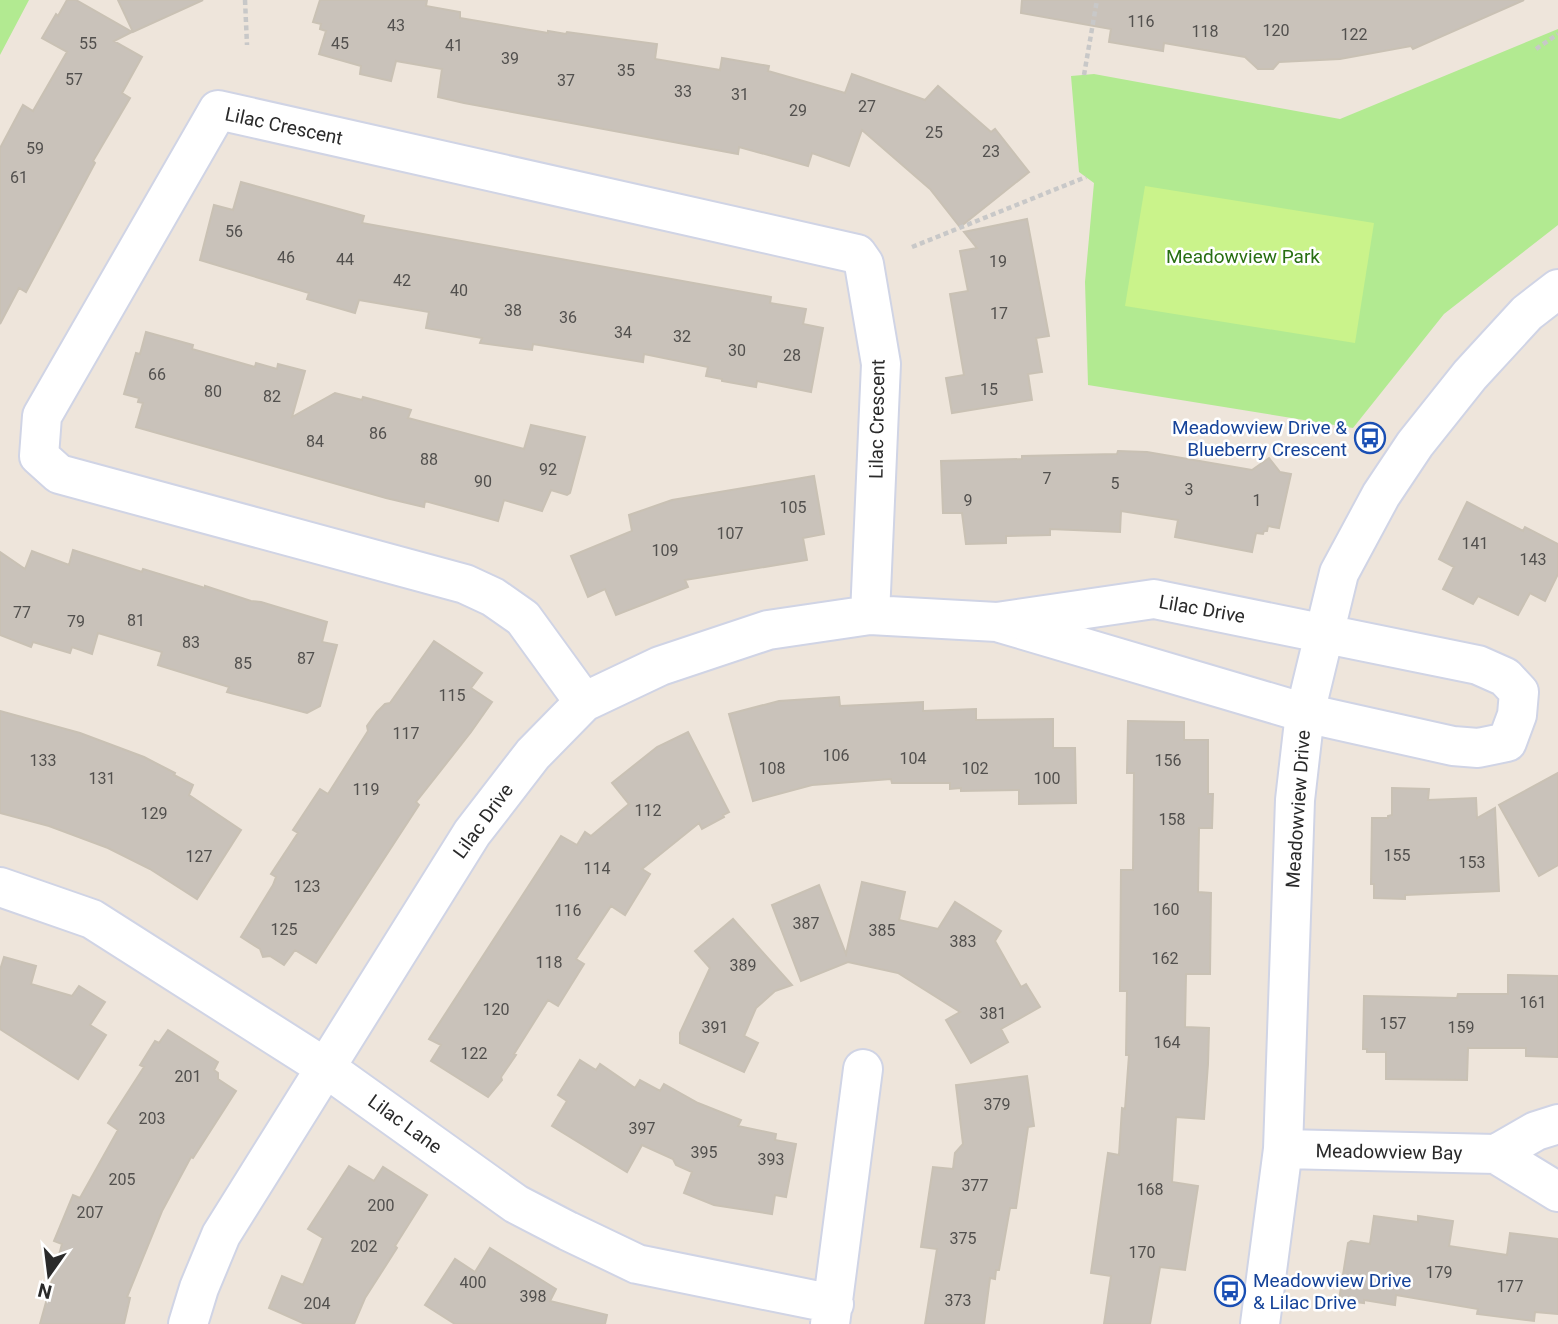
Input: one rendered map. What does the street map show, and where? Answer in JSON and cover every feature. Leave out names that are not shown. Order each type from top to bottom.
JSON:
[{"type":"street","name":"Lilac Crescent","points":[[584,702],[523,618],[493,597],[465,584],[60,474],[39,456],[42,416],[218,110],[857,254],[863,264],[881,364],[870,615]]},
{"type":"street","name":"Meadowview Drive","points":[[1260,1324],[1283,1149],[1295,800],[1305,713],[1339,573],[1381,495],[1415,444],[1470,375],[1527,313],[1558,289]]},
{"type":"street","name":"Lilac Drive","points":[[188,1324],[199,1288],[221,1235],[472,833],[533,754],[584,702],[660,666],[768,630],[870,615],[997,622],[1154,599],[1478,665],[1505,677],[1519,692],[1517,715],[1507,742],[1478,748],[1453,746],[1305,713],[997,622]]},
{"type":"street","name":"Lilac Lane","points":[[0,887],[92,919],[326,1068],[516,1204],[637,1264],[832,1314],[863,1069]]},
{"type":"street","points":[[1558,1124],[1536,1131],[1496,1154],[1558,1192]]},
{"type":"street","name":"Meadowview Bay","points":[[1283,1149],[1496,1154]]},
{"type":"path","points":[[245,0],[247,45]]},
{"type":"path","points":[[1084,75],[1097,0]]},
{"type":"path","points":[[1536,49],[1558,34]]},
{"type":"path","points":[[912,247],[1086,177]]},
{"type":"green space","points":[[0,0],[29,0],[0,55]]},
{"type":"green space","name":"Meadowview Park","points":[[1558,29],[1558,225],[1444,314],[1353,428],[1088,385],[1085,282],[1094,183],[1079,172],[1071,76],[1094,74],[1340,119]]},
{"type":"green space","points":[[1145,186],[1374,223],[1355,343],[1125,306]]},
{"type":"building","points":[[67,0],[76,0],[132,32],[114,41],[142,57],[122,93],[130,98],[93,161],[95,163],[26,292],[19,288],[0,324],[0,148],[23,105],[33,111],[67,52],[42,38]]},
{"type":"building","points":[[118,0],[203,0],[133,32]]},
{"type":"building","points":[[320,0],[427,0],[426,6],[460,12],[460,18],[548,33],[567,32],[657,44],[655,59],[720,70],[722,58],[769,66],[768,71],[845,93],[852,74],[925,100],[938,86],[991,132],[995,129],[1029,172],[960,227],[930,189],[862,130],[849,166],[812,153],[808,166],[739,147],[738,154],[438,97],[442,69],[396,61],[391,81],[360,74],[361,66],[319,54],[326,31],[320,29],[321,24],[313,22]]},
{"type":"building","points":[[1022,0],[1524,0],[1413,49],[1411,46],[1340,59],[1279,62],[1273,69],[1258,69],[1245,57],[1164,43],[1163,51],[1109,42],[1111,29],[1021,13]]},
{"type":"building","points":[[241,182],[364,216],[362,223],[771,297],[770,303],[806,309],[803,324],[823,328],[811,392],[757,381],[756,387],[722,381],[706,376],[708,367],[644,354],[643,362],[533,344],[532,350],[480,343],[482,338],[426,328],[429,312],[359,300],[355,313],[307,299],[309,293],[200,260],[214,205],[233,210]]},
{"type":"building","points":[[1027,219],[1049,336],[1036,338],[1042,372],[1028,374],[1032,400],[952,413],[946,378],[964,375],[950,294],[968,291],[960,251],[977,248],[964,232]]},
{"type":"building","points":[[146,332],[193,345],[192,349],[255,367],[256,363],[277,369],[278,364],[305,371],[292,417],[335,393],[362,400],[363,397],[411,410],[408,418],[524,449],[531,425],[585,437],[570,493],[567,495],[551,490],[542,511],[504,500],[498,521],[425,501],[424,507],[386,498],[136,427],[143,403],[138,402],[139,398],[124,394],[136,353],[140,354]]},
{"type":"building","points":[[1118,451],[1147,452],[1252,470],[1269,458],[1280,472],[1291,474],[1279,528],[1268,526],[1263,534],[1256,533],[1252,552],[1175,537],[1178,520],[1121,511],[1120,532],[1050,529],[1050,535],[1006,536],[1006,543],[966,544],[962,513],[943,513],[941,461],[1117,454]]},
{"type":"building","points":[[814,476],[824,534],[803,538],[807,560],[685,580],[688,587],[616,615],[605,589],[588,597],[571,556],[632,531],[629,515],[672,500]]},
{"type":"building","points":[[1467,502],[1523,531],[1525,527],[1558,544],[1558,574],[1545,601],[1530,593],[1518,615],[1478,596],[1473,604],[1443,589],[1454,567],[1439,559]]},
{"type":"building","points":[[73,550],[142,572],[143,569],[327,622],[322,642],[337,645],[320,706],[307,713],[227,692],[229,687],[158,665],[162,652],[98,633],[92,654],[72,647],[70,653],[33,642],[31,647],[0,635],[0,552],[25,569],[32,551],[69,565]]},
{"type":"building","points":[[434,641],[482,673],[471,688],[492,702],[416,802],[419,805],[316,963],[295,950],[284,965],[270,956],[263,957],[260,949],[241,937],[273,885],[276,877],[271,874],[298,833],[293,830],[320,789],[328,794],[368,731],[367,726],[385,704],[390,703]]},
{"type":"building","points":[[839,697],[840,706],[923,702],[923,711],[976,709],[976,720],[1053,719],[1053,748],[1075,748],[1076,803],[1019,804],[1019,790],[961,791],[961,788],[950,789],[950,783],[892,783],[891,779],[812,785],[753,801],[729,714],[779,701]]},
{"type":"building","points":[[0,711],[80,733],[144,757],[193,785],[189,795],[241,830],[197,899],[150,869],[108,848],[49,826],[0,813]]},
{"type":"building","points":[[1128,721],[1184,722],[1184,740],[1208,740],[1208,794],[1213,794],[1212,828],[1199,828],[1198,892],[1211,893],[1210,974],[1186,974],[1185,1027],[1209,1028],[1208,1064],[1204,1119],[1176,1117],[1172,1182],[1198,1186],[1185,1270],[1160,1267],[1150,1324],[1104,1324],[1111,1276],[1091,1273],[1108,1153],[1119,1155],[1129,1055],[1126,1055],[1127,991],[1120,991],[1121,870],[1133,870],[1134,773],[1127,773]]},
{"type":"building","points":[[688,732],[729,812],[702,829],[699,823],[642,869],[650,874],[625,915],[611,906],[576,959],[584,964],[558,1006],[548,1000],[514,1054],[516,1055],[501,1077],[502,1080],[488,1097],[431,1061],[441,1045],[429,1039],[561,836],[577,845],[585,832],[591,836],[629,804],[612,783],[657,747]]},
{"type":"building","points":[[1558,773],[1558,865],[1539,876],[1499,805]]},
{"type":"building","points":[[1392,788],[1429,789],[1428,800],[1476,798],[1477,818],[1495,808],[1499,891],[1405,895],[1405,899],[1374,898],[1374,884],[1371,884],[1372,818],[1388,818],[1392,815]]},
{"type":"building","points":[[862,882],[905,892],[899,920],[938,929],[955,902],[1001,931],[995,941],[1021,987],[1026,984],[1040,1007],[1001,1029],[1008,1042],[971,1063],[946,1020],[960,1012],[898,973],[848,962],[801,981],[772,905],[819,885],[846,954]]},
{"type":"building","points":[[733,919],[792,985],[775,991],[756,1008],[744,1036],[758,1043],[744,1072],[680,1043],[680,1033],[710,968],[695,951]]},
{"type":"building","points":[[4,957],[36,966],[31,984],[72,996],[79,986],[105,1002],[90,1025],[106,1035],[78,1079],[0,1029],[0,970]]},
{"type":"building","points":[[1508,975],[1558,976],[1558,1057],[1526,1056],[1526,1048],[1468,1048],[1467,1080],[1386,1079],[1386,1052],[1367,1052],[1367,1049],[1363,1049],[1364,996],[1457,998],[1458,994],[1508,994]]},
{"type":"building","points":[[168,1030],[218,1062],[214,1070],[218,1073],[218,1079],[236,1091],[193,1158],[191,1157],[162,1211],[127,1297],[130,1298],[124,1324],[40,1324],[62,1244],[54,1241],[73,1195],[80,1198],[118,1130],[108,1123],[144,1067],[140,1065],[155,1041],[159,1043]]},
{"type":"building","points":[[580,1060],[596,1070],[600,1064],[635,1088],[640,1080],[660,1091],[664,1084],[698,1103],[741,1120],[738,1126],[776,1134],[775,1140],[796,1144],[786,1197],[775,1195],[772,1214],[714,1205],[684,1193],[692,1172],[676,1165],[673,1159],[642,1145],[627,1172],[552,1126],[567,1101],[558,1095]]},
{"type":"building","points":[[1027,1076],[1034,1126],[1028,1127],[1016,1208],[1010,1208],[999,1270],[996,1270],[995,1279],[990,1278],[984,1324],[925,1324],[937,1249],[921,1247],[933,1167],[953,1169],[955,1153],[963,1144],[956,1085]]},
{"type":"building","points":[[349,1166],[374,1181],[383,1167],[427,1195],[365,1298],[354,1324],[305,1324],[269,1308],[282,1276],[303,1285],[323,1238],[308,1229]]},
{"type":"building","points":[[1374,1216],[1418,1222],[1418,1216],[1453,1221],[1449,1246],[1507,1255],[1510,1233],[1558,1239],[1558,1314],[1535,1312],[1534,1321],[1477,1314],[1478,1309],[1396,1295],[1395,1305],[1364,1300],[1364,1303],[1339,1300],[1348,1243],[1351,1241],[1370,1244]]},
{"type":"building","points":[[490,1248],[556,1289],[550,1301],[607,1315],[605,1324],[455,1324],[425,1305],[455,1259],[475,1272]]},
{"type":"place","name":"Meadowview Drive & Blueberry Crescent","points":[[1370,438]]},
{"type":"place","name":"Meadowview Drive & Lilac Drive","points":[[1230,1291]]}]
